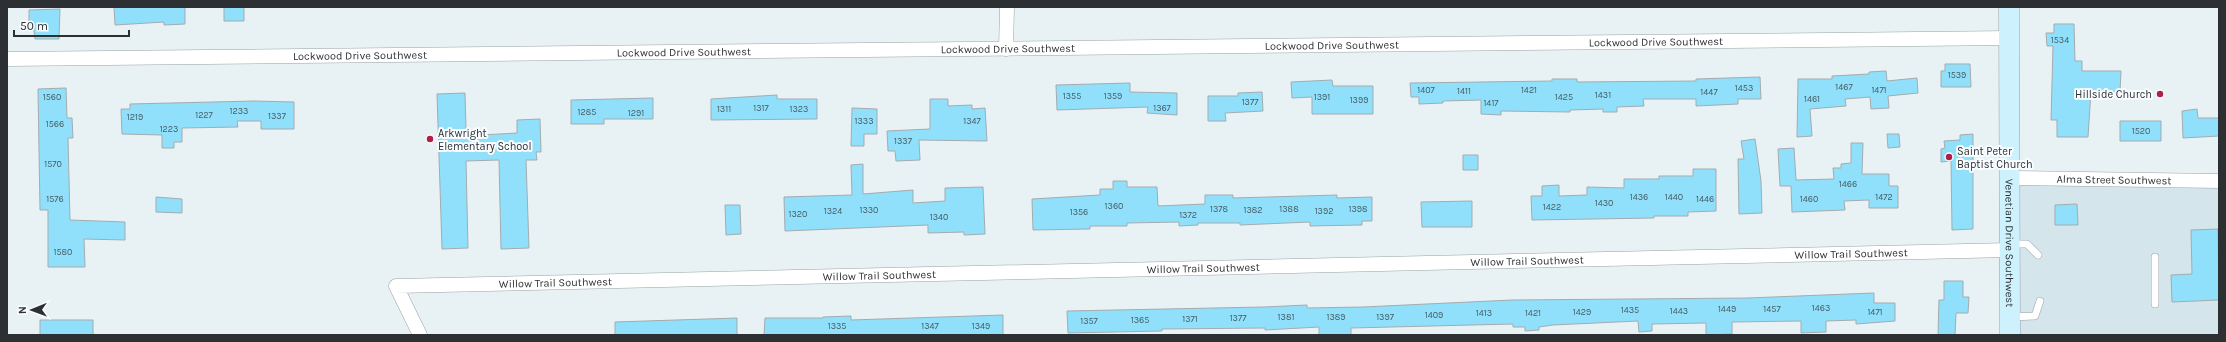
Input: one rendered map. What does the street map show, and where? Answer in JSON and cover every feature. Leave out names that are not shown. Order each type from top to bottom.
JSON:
[{"type":"street","points":[[1006,49],[1007,7]]},
{"type":"street","name":"Venetian Drive Southwest","points":[[2009,7],[2010,329]]},
{"type":"street","name":"Lockwood Drive Southwest","points":[[7,59],[2009,38]]},
{"type":"street","name":"Alma Street Southwest","points":[[2010,178],[2219,181]]},
{"type":"street","name":"Willow Trail Southwest","points":[[420,335],[396,286],[2010,247]]},
{"type":"lane","points":[[2010,247],[2027,244],[2038,255]]},
{"type":"lane","points":[[2155,257],[2155,304]]},
{"type":"lane","points":[[2010,329],[2035,316],[2040,301]]},
{"type":"shaded area","points":[[2015,173],[2219,175],[2219,335],[2012,335]]},
{"type":"building","points":[[114,7],[185,7],[185,24],[164,25],[164,22],[115,25]]},
{"type":"building","points":[[224,7],[244,7],[244,21],[224,21]]},
{"type":"building","points":[[60,9],[59,39],[35,39],[33,24],[29,24],[29,10]]},
{"type":"building","points":[[2054,24],[2074,24],[2075,61],[2082,61],[2082,71],[2121,71],[2120,92],[2091,91],[2088,137],[2057,137],[2057,120],[2051,120],[2053,46],[2047,46],[2046,33],[2054,33]]},
{"type":"building","points":[[1945,64],[1970,64],[1971,87],[1941,87],[1941,71],[1945,71]]},
{"type":"building","points":[[1886,71],[1887,81],[1917,78],[1918,93],[1888,96],[1889,108],[1871,109],[1870,97],[1845,99],[1846,106],[1810,109],[1812,136],[1797,137],[1798,79],[1832,79],[1832,76],[1869,74],[1869,72]]},
{"type":"building","points":[[1760,77],[1761,99],[1738,99],[1738,104],[1696,106],[1696,99],[1643,99],[1644,106],[1617,107],[1617,112],[1603,112],[1603,109],[1570,110],[1570,112],[1501,111],[1501,115],[1481,114],[1481,100],[1443,101],[1443,103],[1419,104],[1419,97],[1411,97],[1410,83],[1552,81],[1552,79],[1577,79],[1577,82],[1696,81],[1696,79]]},
{"type":"building","points":[[1332,80],[1333,86],[1373,86],[1373,114],[1312,114],[1312,97],[1292,98],[1291,82]]},
{"type":"building","points":[[1130,83],[1130,92],[1177,93],[1177,115],[1147,113],[1148,107],[1057,110],[1056,85]]},
{"type":"building","points":[[66,88],[67,118],[72,118],[73,138],[68,138],[70,220],[125,222],[125,240],[84,239],[85,267],[48,267],[48,210],[40,210],[38,89]]},
{"type":"building","points":[[1262,92],[1263,111],[1225,113],[1226,121],[1208,121],[1208,96],[1238,96],[1238,93]]},
{"type":"building","points":[[465,93],[466,130],[481,130],[481,135],[517,133],[517,120],[540,119],[541,152],[536,152],[537,160],[526,160],[529,248],[501,249],[499,160],[466,161],[468,248],[442,249],[437,94]]},
{"type":"building","points":[[777,95],[777,99],[817,99],[817,119],[711,120],[711,99]]},
{"type":"building","points":[[653,98],[653,119],[604,119],[604,124],[571,124],[571,100]]},
{"type":"building","points":[[930,99],[948,99],[948,106],[972,105],[972,109],[985,108],[987,141],[919,140],[920,160],[896,161],[895,151],[888,151],[887,131],[930,129]]},
{"type":"building","points":[[254,101],[294,102],[294,129],[261,129],[261,121],[237,121],[238,127],[182,128],[182,142],[174,142],[174,148],[162,148],[162,135],[122,134],[121,109],[130,109],[130,104]]},
{"type":"building","points":[[852,108],[877,109],[877,134],[864,134],[864,146],[851,146]]},
{"type":"building","points":[[2197,109],[2198,118],[2219,118],[2219,136],[2183,138],[2182,111]]},
{"type":"building","points":[[2120,121],[2161,121],[2161,141],[2120,141]]},
{"type":"building","points":[[1887,134],[1899,134],[1900,147],[1888,148]]},
{"type":"building","points":[[1973,134],[1973,229],[1952,230],[1951,161],[1941,162],[1941,149],[1945,148],[1944,141],[1960,140],[1960,135]]},
{"type":"building","points":[[1755,139],[1761,181],[1762,213],[1739,214],[1738,159],[1744,159],[1741,141]]},
{"type":"building","points":[[1851,143],[1863,143],[1862,174],[1889,174],[1889,186],[1898,186],[1898,208],[1869,208],[1869,200],[1844,201],[1845,210],[1792,212],[1791,186],[1780,186],[1778,149],[1794,148],[1796,180],[1834,179],[1833,168],[1841,168],[1841,164],[1851,163]]},
{"type":"building","points":[[1463,155],[1478,155],[1478,170],[1463,170]]},
{"type":"building","points":[[863,164],[863,194],[913,190],[913,203],[945,201],[945,188],[983,187],[985,234],[964,235],[964,232],[928,233],[928,225],[785,231],[784,197],[852,195],[851,165]]},
{"type":"building","points":[[1693,169],[1716,169],[1716,211],[1688,212],[1688,216],[1654,216],[1654,218],[1532,220],[1531,196],[1542,196],[1542,186],[1559,185],[1559,196],[1587,195],[1587,187],[1624,188],[1624,179],[1659,179],[1659,176],[1693,176]]},
{"type":"building","points":[[1113,181],[1127,181],[1127,187],[1157,187],[1158,206],[1205,204],[1205,195],[1233,195],[1233,198],[1337,195],[1337,198],[1372,197],[1372,221],[1362,221],[1362,225],[1310,226],[1310,222],[1240,225],[1240,223],[1198,223],[1198,225],[1179,226],[1179,222],[1127,223],[1127,226],[1090,226],[1090,229],[1033,230],[1032,199],[1100,195],[1100,189],[1113,189]]},
{"type":"building","points":[[156,197],[182,199],[182,213],[156,212]]},
{"type":"building","points":[[1472,201],[1472,227],[1422,227],[1421,202]]},
{"type":"building","points":[[2077,204],[2078,225],[2055,225],[2055,205]]},
{"type":"building","points":[[725,205],[740,205],[741,234],[726,235]]},
{"type":"building","points":[[2218,229],[2219,300],[2172,302],[2171,275],[2192,274],[2191,230]]},
{"type":"building","points":[[1944,281],[1963,281],[1963,297],[1969,297],[1968,313],[1956,313],[1955,335],[1938,335],[1939,300],[1944,300]]},
{"type":"building","points":[[1874,293],[1874,303],[1895,303],[1895,321],[1856,324],[1856,320],[1826,321],[1826,332],[1801,333],[1801,321],[1732,322],[1732,334],[1706,335],[1706,323],[1652,324],[1652,331],[1639,332],[1638,321],[1553,325],[1539,327],[1539,330],[1525,331],[1525,327],[1513,327],[1513,324],[1351,328],[1351,335],[1319,335],[1319,327],[1265,330],[1265,328],[1162,329],[1162,331],[1068,333],[1067,311],[1307,305],[1307,308],[1363,307],[1512,300],[1748,298]]},
{"type":"building","points":[[1003,315],[1003,335],[764,335],[765,318],[823,318],[851,316],[851,320]]},
{"type":"building","points":[[737,318],[737,335],[615,335],[615,322]]},
{"type":"building","points":[[40,320],[93,320],[93,335],[40,335]]},
{"type":"place","name":"Hillside Church","points":[[2160,94]]},
{"type":"place","name":"Arkwright Elementary School","points":[[430,139]]},
{"type":"place","name":"Saint Peter Baptist Church","points":[[1949,157]]}]
